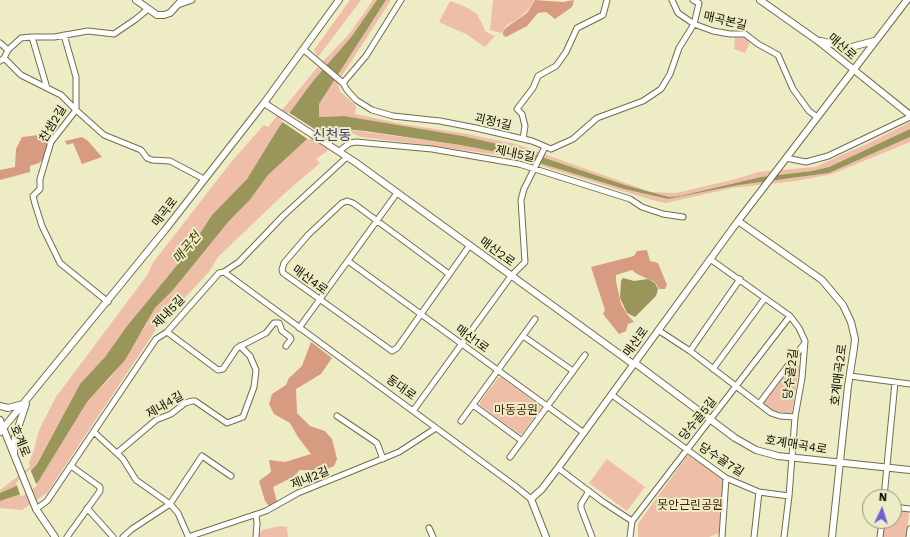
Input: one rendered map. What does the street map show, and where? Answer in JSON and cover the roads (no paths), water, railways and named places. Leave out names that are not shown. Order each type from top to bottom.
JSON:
[{"type":"street","points":[[136,0],[157,15],[170,13],[180,2],[192,0]]},
{"type":"street","name":"매곡로","points":[[2,430],[108,302],[264,104],[339,0]]},
{"type":"street","points":[[343,83],[366,56],[401,0]]},
{"type":"street","points":[[523,139],[525,126],[522,114],[517,109],[533,88],[538,76],[556,66],[566,52],[577,28],[603,15],[607,0]]},
{"type":"street","name":"매곡본길","points":[[672,0],[678,13],[694,24],[713,31],[730,34],[745,34],[758,44],[778,55],[793,89],[809,111],[817,117]]},
{"type":"street","name":"괴정1길","points":[[303,49],[343,83],[356,100],[372,110],[393,116],[440,121],[523,139],[544,149],[551,149],[557,148],[573,138],[597,118],[644,101],[655,94],[667,81],[679,48],[694,24],[699,3],[693,0]]},
{"type":"street","name":"매산로","points":[[531,499],[542,489],[558,468],[738,221],[852,70],[818,41],[760,0]]},
{"type":"street","points":[[786,158],[806,162],[828,156],[910,116],[852,70],[907,0]]},
{"type":"street","points":[[2,60],[8,50],[21,38],[32,36],[54,37],[88,31],[114,34],[148,9]]},
{"type":"street","points":[[64,35],[77,83],[76,110],[109,137],[141,150],[152,160],[170,161],[204,179]]},
{"type":"street","points":[[32,36],[47,88]]},
{"type":"street","points":[[818,41],[848,48],[874,41]]},
{"type":"street","points":[[0,43],[8,50]]},
{"type":"street","name":"찬샘2길","points":[[2,60],[21,75],[61,95],[76,110],[51,142],[40,179],[39,192],[33,196],[42,226],[60,263],[108,302]]},
{"type":"street","name":"매산2로","points":[[264,104],[337,150],[397,192],[634,364]]},
{"type":"street","name":"제내5길","points":[[337,150],[350,143],[356,142],[382,144],[432,149],[535,167],[630,199],[642,207],[663,214],[683,217]]},
{"type":"street","points":[[413,411],[511,276],[525,262],[521,200],[544,149]]},
{"type":"street","name":"제내5길","points":[[36,509],[47,501],[156,339],[166,332],[219,273],[224,272],[239,262],[283,216],[347,157]]},
{"type":"street","points":[[299,328],[397,192]]},
{"type":"street","name":"매산4로","points":[[449,274],[353,203],[344,201],[308,235],[284,263],[282,270],[283,273],[319,300],[392,351],[396,348],[470,245]]},
{"type":"street","name":"호계매곡2로","points":[[738,221],[822,280],[843,305],[851,322],[854,339],[839,462],[832,537]]},
{"type":"street","name":"당수골2길","points":[[710,259],[790,316],[800,328],[805,344],[795,417],[789,496],[784,537]]},
{"type":"street","name":"매산1로","points":[[348,261],[584,433]]},
{"type":"street","name":"동대로","points":[[224,272],[531,499]]},
{"type":"street","points":[[690,351],[740,279]]},
{"type":"street","points":[[712,369],[765,298]]},
{"type":"street","name":"당수골5길","points":[[629,537],[632,521],[790,316]]},
{"type":"street","points":[[461,421],[535,320]]},
{"type":"street","points":[[166,332],[218,370],[222,369],[233,351],[260,336],[276,322],[280,325],[282,332],[291,339],[286,346]]},
{"type":"street","points":[[658,330],[690,351],[771,413],[780,416],[795,417]]},
{"type":"street","points":[[523,336],[573,371]]},
{"type":"street","points":[[759,404],[805,344]]},
{"type":"street","name":"제내4길","points":[[117,452],[156,420],[171,414],[185,403],[192,401],[227,423],[243,416],[254,387],[256,370],[250,356],[240,346]]},
{"type":"street","points":[[510,456],[585,355]]},
{"type":"street","points":[[795,357],[804,356]]},
{"type":"street","points":[[791,363],[798,363],[803,366]]},
{"type":"street","name":"호계매곡4로","points":[[634,364],[712,418],[735,438],[756,450],[791,457],[910,470]]},
{"type":"street","points":[[850,376],[910,384]]},
{"type":"street","points":[[885,489],[895,382]]},
{"type":"street","name":"당수골7길","points":[[612,395],[726,478],[759,492],[789,496]]},
{"type":"street","points":[[0,406],[15,407],[26,401]]},
{"type":"street","points":[[14,454],[15,437],[26,401]]},
{"type":"street","points":[[473,405],[522,441]]},
{"type":"street","points":[[337,416],[377,443],[383,459]]},
{"type":"street","name":"호계로","points":[[0,420],[2,430],[14,454],[36,509]]},
{"type":"street","name":"제내2길","points":[[188,536],[256,515],[298,493],[383,459],[409,446],[436,428]]},
{"type":"street","points":[[94,432],[117,452],[136,480],[170,504],[178,513],[188,536]]},
{"type":"street","points":[[123,537],[132,529],[170,504],[202,456],[231,476]]},
{"type":"street","points":[[67,537],[100,491],[100,487],[71,466]]},
{"type":"street","points":[[558,468],[632,521]]},
{"type":"street","points":[[722,537],[726,478]]},
{"type":"street","points":[[589,491],[581,504],[581,508],[592,537]]},
{"type":"street","points":[[754,537],[759,492]]},
{"type":"street","points":[[531,499],[546,537]]},
{"type":"street","points":[[87,508],[109,536]]},
{"type":"street","points":[[36,509],[55,537]]},
{"type":"street","points":[[256,515],[256,537]]},
{"type":"street","points":[[429,528],[433,537]]},
{"type":"street","points":[[909,537],[910,529]]},
{"type":"district","name":"신천동","points":[[332,136]]},
{"type":"water label","name":"매곡천","points":[[187,248]]},
{"type":"park label","name":"마동공원","points":[[516,410]]},
{"type":"park label","name":"못안근린공원","points":[[690,505]]}]
